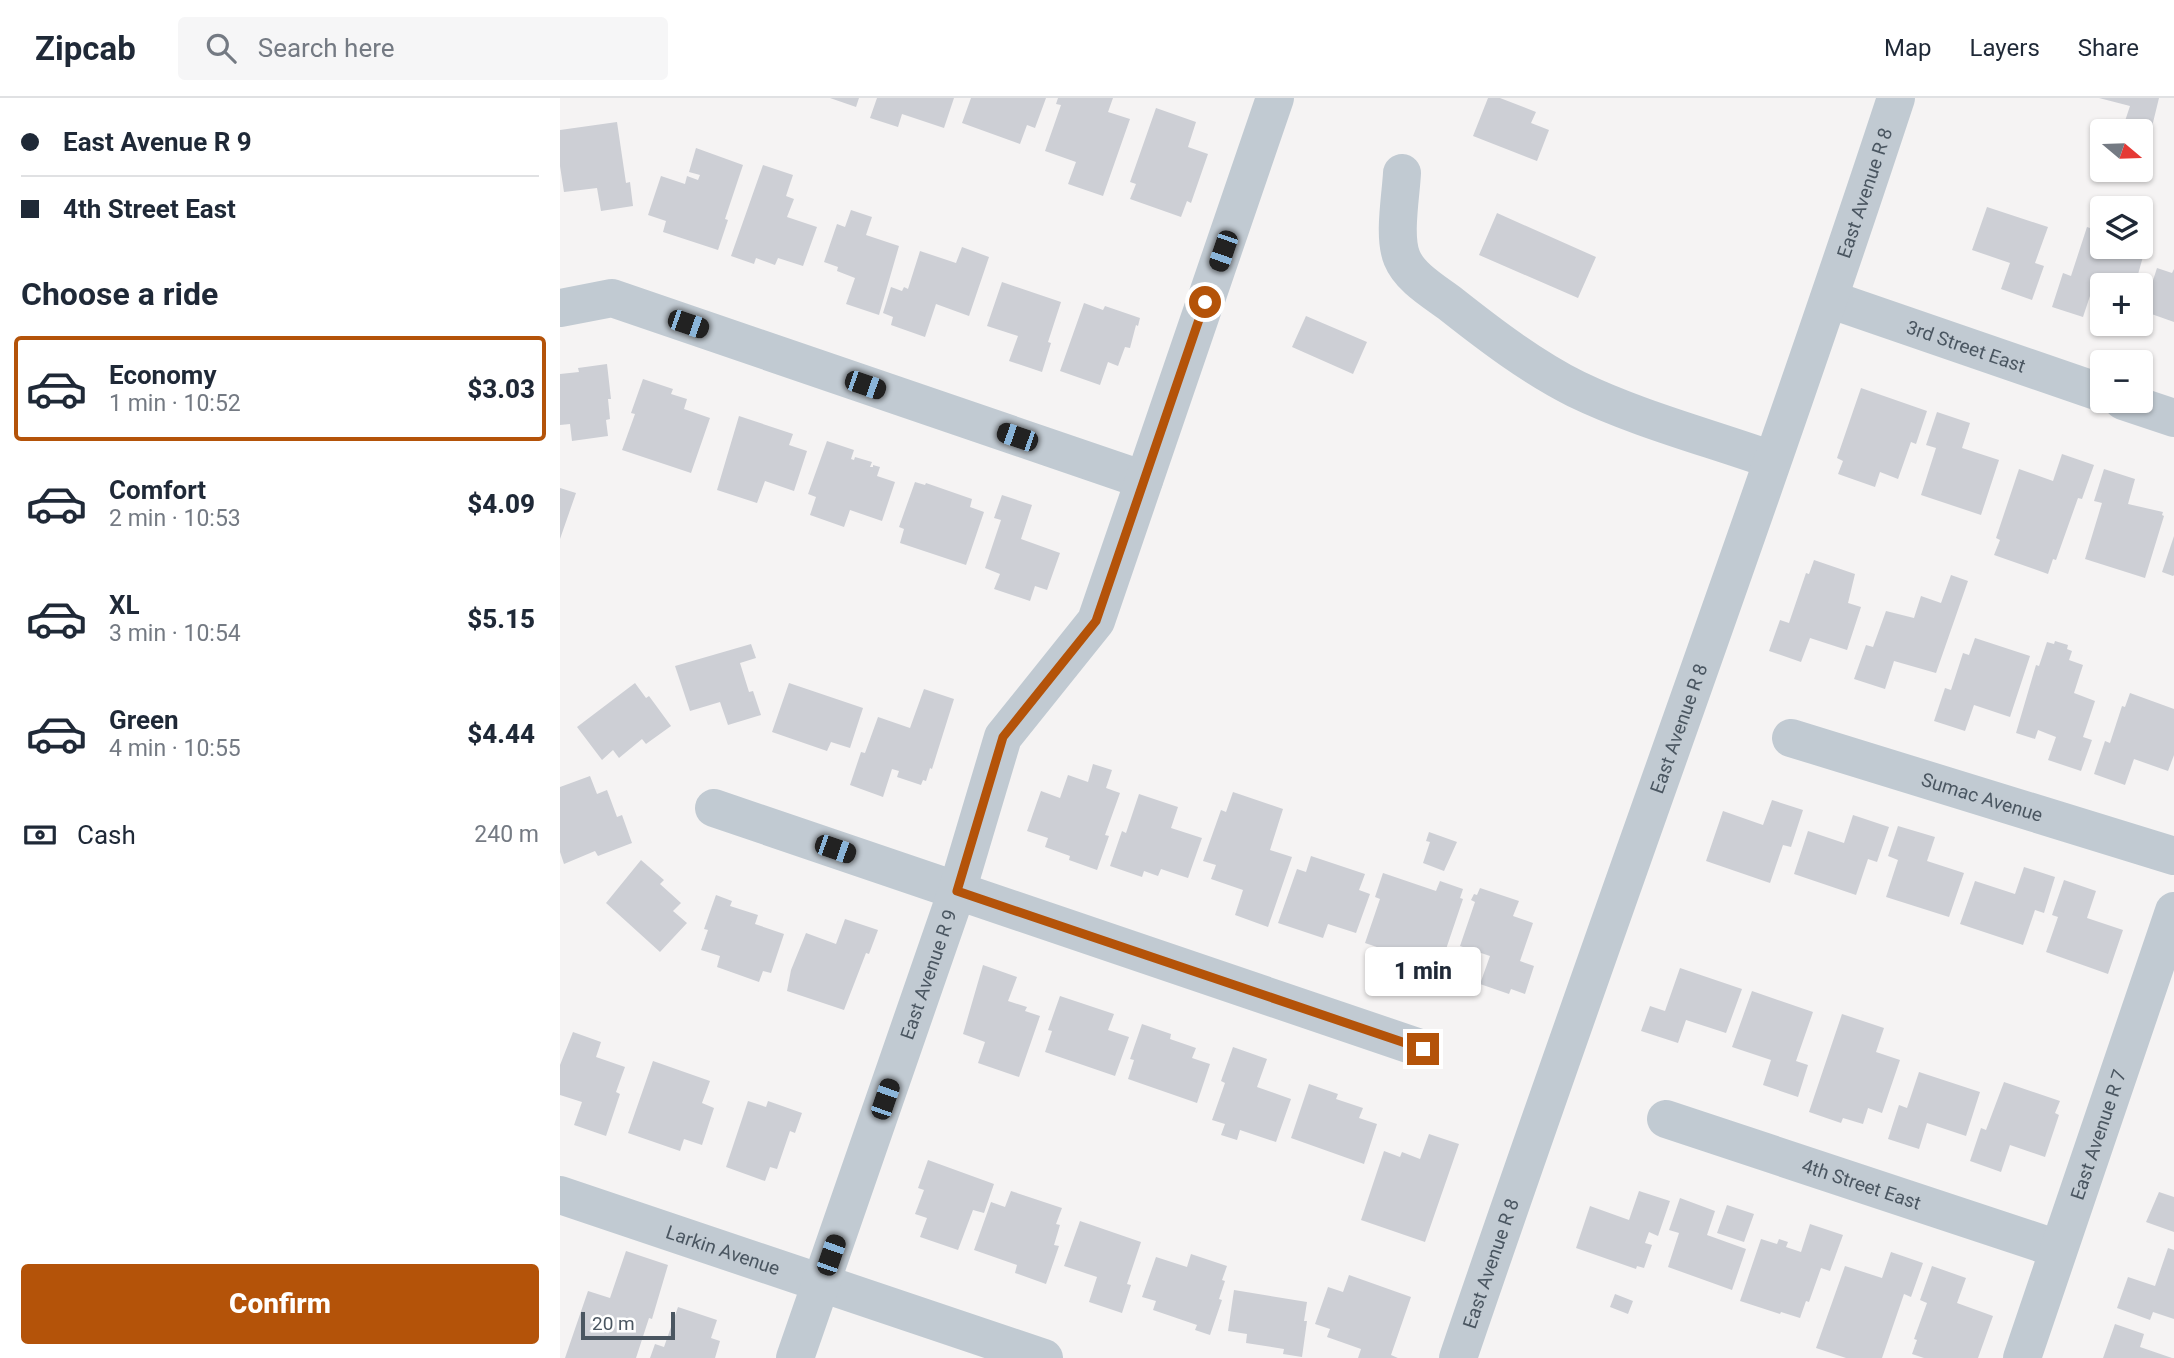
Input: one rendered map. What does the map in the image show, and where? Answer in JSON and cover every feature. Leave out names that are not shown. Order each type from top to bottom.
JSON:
[{"type":"street","name":"East Avenue R 9","points":[[795,1358],[957,891],[1003,737],[1096,621],[1275,98]]},
{"type":"street","name":"East Avenue R 8","points":[[1458,1358],[1546,1098],[1829,299],[1896,98]]},
{"type":"street","points":[[1402,173],[1398,238],[1401,257],[1412,273],[1473,321],[1526,359],[1595,398],[1772,460]]},
{"type":"street","points":[[560,308],[612,298],[1144,480]]},
{"type":"street","name":"3rd Street East","points":[[1829,299],[2090,389]]},
{"type":"street","points":[[2153,411],[2174,418]]},
{"type":"street","name":"Sumac Avenue","points":[[1791,738],[2174,856]]},
{"type":"street","points":[[714,808],[1423,1049]]},
{"type":"street","name":"East Avenue R 7","points":[[2022,1358],[2174,911]]},
{"type":"street","name":"4th Street East","points":[[1666,1118],[2058,1250]]},
{"type":"street","name":"Larkin Avenue","points":[[560,1195],[1044,1358]]},
{"type":"building","points":[[830,98],[859,98],[856,107]]},
{"type":"building","points":[[877,98],[954,98],[944,128],[902,114],[898,127],[870,118]]},
{"type":"building","points":[[971,98],[1046,98],[1035,128],[1027,125],[1020,144],[962,123]]},
{"type":"building","points":[[1058,98],[1113,98],[1108,112],[1130,119],[1103,196],[1068,184],[1076,162],[1045,151],[1061,105],[1056,104]]},
{"type":"building","points":[[1488,98],[1500,98],[1536,112],[1531,123],[1549,130],[1537,161],[1473,136]]},
{"type":"building","points":[[2099,98],[2159,98],[2153,123],[2153,119],[2126,119],[2130,106]]},
{"type":"building","points":[[1156,108],[1196,122],[1188,147],[1208,154],[1191,203],[1187,201],[1181,217],[1130,199],[1136,184],[1130,182]]},
{"type":"building","points":[[617,122],[626,183],[630,182],[633,206],[601,211],[597,188],[564,192],[560,166],[560,130]]},
{"type":"building","points":[[696,148],[743,165],[718,250],[663,232],[666,221],[648,215],[661,176],[685,184],[687,176],[698,180],[700,175],[689,172]]},
{"type":"building","points":[[763,165],[793,175],[786,196],[794,199],[787,217],[817,227],[803,266],[778,258],[775,265],[756,258],[754,264],[731,256]]},
{"type":"building","points":[[1987,207],[2048,227],[2035,263],[2044,266],[2032,300],[2001,289],[2010,263],[1972,250]]},
{"type":"building","points":[[851,210],[872,217],[866,235],[899,246],[879,315],[846,304],[855,278],[824,262],[837,224],[845,227]]},
{"type":"building","points":[[1497,213],[1596,257],[1578,298],[1479,255]]},
{"type":"building","points":[[2087,227],[2090,228],[2090,259],[2142,259],[2138,273],[2090,273],[2090,296],[2083,317],[2052,307],[2063,273],[2071,276]]},
{"type":"building","points":[[962,247],[989,257],[969,316],[936,304],[925,337],[891,325],[893,317],[883,313],[891,287],[902,291],[904,287],[908,289],[920,251],[956,263]]},
{"type":"building","points":[[2157,268],[2172,273],[2174,269],[2174,322],[2153,315],[2153,280]]},
{"type":"building","points":[[1002,282],[1061,302],[1042,372],[1009,361],[1018,336],[987,326]]},
{"type":"building","points":[[1084,303],[1103,310],[1105,306],[1140,318],[1130,348],[1125,347],[1118,366],[1108,362],[1100,385],[1060,371]]},
{"type":"building","points":[[1306,316],[1367,342],[1353,374],[1292,347]]},
{"type":"building","points":[[607,364],[611,399],[608,399],[610,419],[606,420],[608,436],[572,441],[570,424],[560,425],[560,374],[579,372],[578,368]]},
{"type":"building","points":[[643,379],[673,389],[671,394],[687,399],[684,409],[710,418],[691,473],[622,450],[635,414],[631,413]]},
{"type":"building","points":[[1861,388],[1927,411],[1916,444],[1911,442],[1898,479],[1880,472],[1875,487],[1838,474],[1843,461],[1837,458]]},
{"type":"building","points":[[1937,412],[1970,423],[1962,448],[1999,460],[1981,515],[1921,495],[1936,448],[1926,445]]},
{"type":"building","points":[[739,416],[793,434],[789,445],[807,451],[794,491],[765,481],[757,503],[717,490]]},
{"type":"building","points":[[827,441],[854,450],[851,459],[854,460],[855,457],[872,462],[870,467],[880,467],[877,476],[895,482],[882,521],[850,510],[844,527],[810,515],[816,497],[808,494]]},
{"type":"building","points":[[2062,454],[2094,465],[2082,499],[2078,498],[2056,560],[2053,559],[2048,574],[1994,555],[2000,540],[1996,538],[2019,469],[2053,481]]},
{"type":"building","points":[[2104,469],[2135,479],[2128,504],[2163,512],[2145,578],[2085,559],[2102,503],[2094,501]]},
{"type":"building","points":[[915,482],[926,483],[972,499],[970,507],[984,512],[966,565],[900,543],[904,529],[899,527]]},
{"type":"building","points":[[560,488],[576,493],[560,539]]},
{"type":"building","points":[[1002,495],[1032,505],[1021,539],[1060,553],[1047,590],[1035,586],[1030,601],[994,589],[1000,574],[985,568],[1001,520],[994,518]]},
{"type":"building","points":[[2174,536],[2174,575],[2173,576],[2162,572]]},
{"type":"building","points":[[1814,560],[1855,574],[1848,603],[1861,607],[1847,650],[1810,638],[1801,662],[1769,651],[1780,620],[1789,623],[1806,573],[1809,574]]},
{"type":"building","points":[[1951,575],[1968,581],[1936,673],[1894,661],[1885,689],[1854,679],[1866,645],[1873,647],[1886,611],[1914,618],[1921,596],[1941,603]]},
{"type":"building","points":[[1975,638],[2030,656],[2010,717],[1974,705],[1965,731],[1934,721],[1945,688],[1951,690],[1963,653],[1969,655]]},
{"type":"building","points":[[2055,641],[2068,645],[2067,649],[2072,651],[2069,660],[2083,665],[2074,693],[2095,701],[2083,737],[2092,740],[2081,771],[2048,760],[2056,737],[2038,730],[2035,739],[2016,733],[2036,665],[2039,666],[2047,642],[2054,644]]},
{"type":"building","points":[[751,644],[756,658],[740,663],[749,692],[753,691],[761,715],[728,725],[720,702],[690,711],[675,666]]},
{"type":"building","points":[[635,683],[646,698],[649,696],[671,726],[646,744],[642,739],[619,758],[613,750],[602,760],[577,727]]},
{"type":"building","points":[[789,683],[863,708],[850,748],[831,742],[827,751],[772,732]]},
{"type":"building","points":[[924,689],[954,699],[926,781],[923,780],[921,785],[897,777],[899,771],[892,769],[883,797],[850,785],[861,752],[865,753],[878,717],[910,728]]},
{"type":"building","points":[[2130,693],[2174,709],[2174,755],[2168,771],[2134,759],[2125,785],[2094,774],[2105,741],[2110,743],[2122,706],[2125,707]]},
{"type":"building","points":[[1093,764],[1112,770],[1106,788],[1120,793],[1105,835],[1109,836],[1097,870],[1069,860],[1070,856],[1045,847],[1048,838],[1027,831],[1041,791],[1060,798],[1068,775],[1088,782]]},
{"type":"building","points":[[590,776],[597,794],[607,790],[617,817],[622,815],[632,843],[598,856],[595,851],[564,864],[560,852],[560,787]]},
{"type":"building","points":[[1233,792],[1283,809],[1270,850],[1292,857],[1268,927],[1235,915],[1243,890],[1211,879],[1216,865],[1203,861],[1221,810],[1226,812]]},
{"type":"building","points":[[1139,794],[1178,807],[1171,828],[1202,838],[1188,878],[1161,869],[1158,876],[1144,871],[1142,877],[1110,866],[1122,831],[1126,833]]},
{"type":"building","points":[[1772,800],[1803,810],[1791,847],[1783,845],[1770,883],[1706,861],[1723,811],[1763,825]]},
{"type":"building","points":[[1853,815],[1889,827],[1877,862],[1868,859],[1856,895],[1794,874],[1808,831],[1844,843]]},
{"type":"building","points":[[1898,826],[1935,837],[1927,861],[1964,873],[1949,917],[1886,897],[1898,860],[1888,856]]},
{"type":"building","points":[[1429,832],[1457,842],[1444,871],[1423,863],[1430,842],[1426,841]]},
{"type":"building","points":[[1311,856],[1365,874],[1359,890],[1370,894],[1356,933],[1328,924],[1323,938],[1278,923],[1297,869],[1306,872]]},
{"type":"building","points":[[641,860],[664,880],[660,884],[681,903],[673,911],[687,923],[660,952],[606,903]]},
{"type":"building","points":[[2024,867],[2055,877],[2044,913],[2035,910],[2023,945],[1960,924],[1975,881],[2015,894]]},
{"type":"building","points":[[1383,873],[1436,891],[1440,881],[1463,889],[1460,898],[1463,899],[1443,958],[1425,952],[1421,962],[1365,943],[1380,899],[1375,897]]},
{"type":"building","points":[[2064,880],[2096,891],[2087,918],[2123,930],[2108,974],[2046,952],[2058,917],[2052,915]]},
{"type":"building","points":[[1480,888],[1519,901],[1513,916],[1533,923],[1520,961],[1534,966],[1525,994],[1511,989],[1509,994],[1480,984],[1490,956],[1460,946],[1475,902],[1471,900]]},
{"type":"building","points":[[716,895],[732,901],[730,906],[758,915],[755,924],[784,934],[771,973],[763,971],[759,982],[717,967],[720,956],[701,950],[708,930],[704,929]]},
{"type":"building","points":[[845,919],[878,930],[844,1010],[787,991],[791,970],[806,933],[836,944]]},
{"type":"building","points":[[983,965],[1017,977],[1008,1001],[1027,1007],[1025,1011],[1040,1016],[1019,1077],[978,1063],[985,1042],[963,1034]]},
{"type":"building","points":[[1680,968],[1742,989],[1726,1033],[1686,1020],[1678,1043],[1641,1031],[1650,1006],[1665,1011]]},
{"type":"building","points":[[1752,991],[1813,1012],[1796,1061],[1808,1065],[1798,1097],[1763,1085],[1771,1060],[1732,1047]]},
{"type":"building","points":[[1060,996],[1114,1014],[1108,1030],[1129,1037],[1115,1076],[1045,1052],[1052,1031],[1048,1030]]},
{"type":"building","points":[[1842,1014],[1884,1028],[1876,1052],[1900,1060],[1882,1113],[1868,1108],[1863,1124],[1843,1118],[1841,1123],[1809,1112]]},
{"type":"building","points":[[1142,1024],[1171,1034],[1170,1039],[1196,1048],[1192,1058],[1210,1064],[1197,1103],[1128,1079],[1134,1060],[1130,1059]]},
{"type":"building","points":[[573,1032],[601,1042],[596,1057],[625,1067],[616,1092],[620,1094],[606,1136],[574,1125],[582,1102],[560,1095],[560,1065]]},
{"type":"building","points":[[1233,1047],[1267,1059],[1257,1087],[1291,1099],[1276,1142],[1240,1130],[1237,1140],[1221,1135],[1225,1124],[1212,1120],[1225,1083],[1221,1081]]},
{"type":"building","points":[[653,1061],[710,1081],[702,1103],[714,1108],[702,1145],[684,1139],[680,1151],[628,1133]]},
{"type":"building","points":[[1919,1072],[1980,1092],[1966,1136],[1927,1123],[1919,1149],[1888,1139],[1899,1105],[1907,1108]]},
{"type":"building","points":[[2004,1082],[2060,1101],[2055,1113],[2059,1115],[2045,1157],[2010,1145],[2001,1172],[1970,1161],[1981,1128],[1986,1130]]},
{"type":"building","points":[[1309,1084],[1338,1094],[1336,1099],[1363,1108],[1359,1118],[1377,1124],[1364,1164],[1291,1138]]},
{"type":"building","points":[[748,1101],[766,1107],[768,1101],[802,1113],[795,1133],[790,1131],[777,1169],[770,1167],[765,1181],[726,1167]]},
{"type":"building","points":[[1429,1134],[1459,1144],[1425,1242],[1361,1220],[1384,1151],[1400,1157],[1402,1152],[1420,1159]]},
{"type":"building","points":[[928,1160],[994,1184],[984,1213],[973,1210],[958,1250],[920,1237],[927,1218],[915,1214],[924,1190],[918,1188]]},
{"type":"building","points":[[1011,1191],[1062,1208],[1056,1224],[1060,1225],[1054,1245],[1059,1246],[1046,1284],[1015,1273],[1017,1265],[974,1250],[991,1202],[1005,1207]]},
{"type":"building","points":[[1639,1191],[1670,1201],[1658,1236],[1649,1232],[1645,1243],[1652,1245],[1644,1268],[1637,1266],[1636,1269],[1576,1248],[1590,1206],[1629,1220]]},
{"type":"building","points":[[2159,1192],[2174,1197],[2174,1232],[2146,1222]]},
{"type":"building","points":[[1680,1198],[1715,1211],[1707,1235],[1746,1249],[1732,1290],[1668,1267],[1679,1233],[1669,1230]]},
{"type":"building","points":[[1727,1205],[1754,1214],[1744,1242],[1717,1233]]},
{"type":"building","points":[[1080,1221],[1141,1242],[1127,1284],[1131,1285],[1122,1313],[1089,1302],[1097,1277],[1064,1266]]},
{"type":"building","points":[[1810,1224],[1843,1235],[1830,1271],[1821,1268],[1809,1302],[1806,1301],[1800,1318],[1740,1301],[1761,1239],[1777,1244],[1779,1239],[1788,1242],[1786,1247],[1801,1252]]},
{"type":"building","points":[[2168,1248],[2174,1250],[2174,1319],[2153,1312],[2150,1320],[2117,1308],[2128,1277],[2155,1286]]},
{"type":"building","points":[[626,1251],[668,1265],[652,1319],[649,1318],[636,1358],[565,1358],[588,1291],[610,1298]]},
{"type":"building","points":[[1891,1252],[1923,1263],[1911,1297],[1904,1294],[1882,1358],[1846,1358],[1816,1348],[1845,1266],[1882,1278]]},
{"type":"building","points":[[1191,1254],[1227,1266],[1219,1299],[1222,1300],[1210,1335],[1195,1330],[1197,1325],[1153,1310],[1156,1301],[1142,1297],[1156,1257],[1187,1267]]},
{"type":"building","points":[[1932,1266],[1966,1278],[1957,1303],[1993,1316],[1978,1358],[1924,1358],[1912,1354],[1917,1340],[1914,1339],[1927,1303],[1920,1300]]},
{"type":"building","points":[[1349,1275],[1411,1297],[1391,1355],[1398,1358],[1358,1358],[1361,1349],[1327,1337],[1330,1329],[1315,1324],[1328,1287],[1343,1292]]},
{"type":"building","points":[[1234,1290],[1307,1302],[1302,1357],[1283,1354],[1284,1349],[1246,1343],[1247,1334],[1228,1331]]},
{"type":"building","points":[[1615,1294],[1633,1301],[1628,1314],[1610,1307]]},
{"type":"building","points":[[678,1307],[717,1320],[711,1338],[720,1341],[715,1358],[650,1358],[655,1344],[664,1347]]},
{"type":"building","points":[[2115,1324],[2144,1334],[2140,1347],[2172,1358],[2103,1358]]},
{"type":"route","points":[[1205,302],[1096,621],[1003,737],[957,891],[1423,1049]]}]
